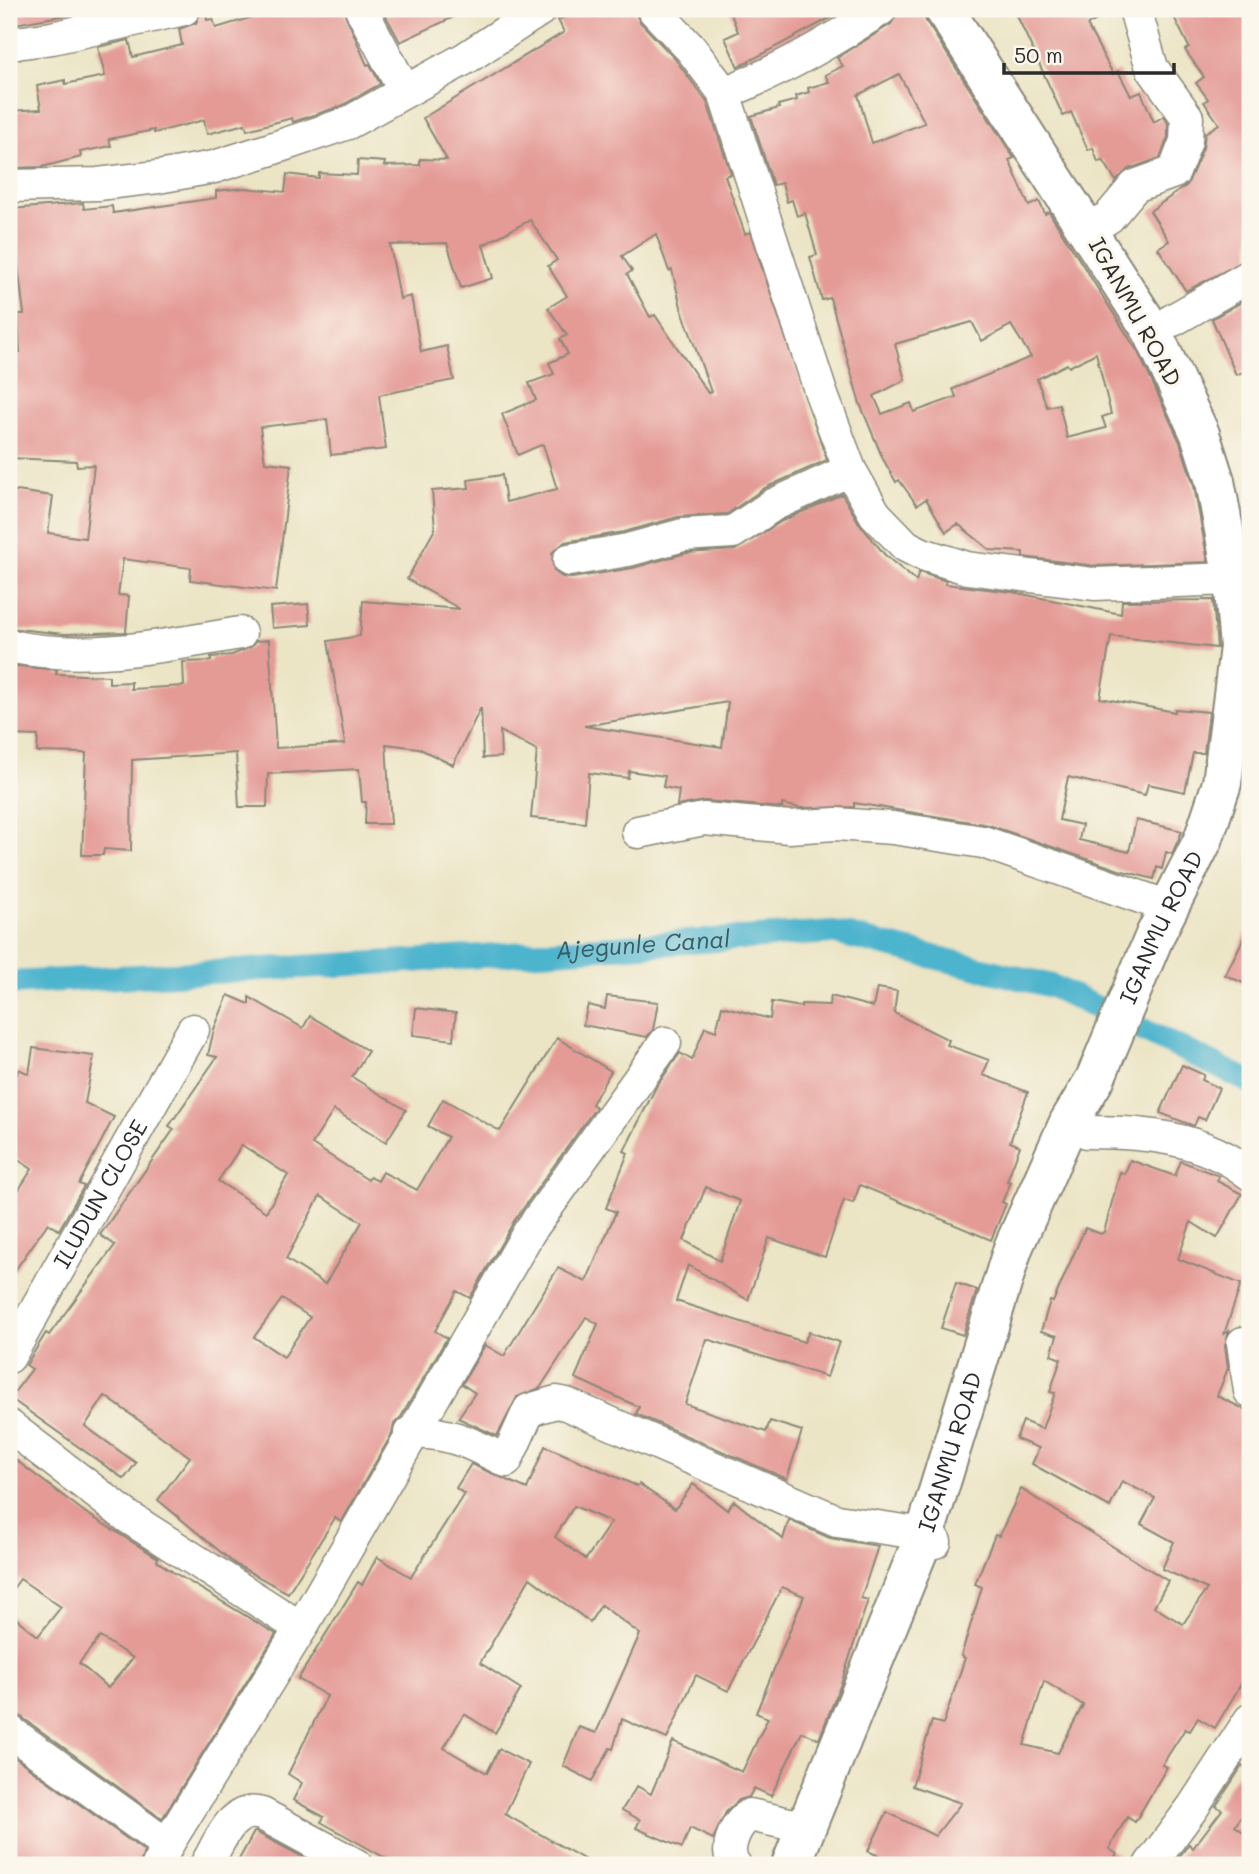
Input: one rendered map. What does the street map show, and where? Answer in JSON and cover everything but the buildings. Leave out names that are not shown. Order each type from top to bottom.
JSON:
[{"type":"main road","name":"IGANMU ROAD","points":[[944,9],[1172,320],[1222,425],[1238,476],[1250,542]]},
{"type":"main road","name":"IGANMU ROAD","points":[[799,1857],[867,1717],[930,1538],[1022,1258],[1087,1132],[1099,1087],[1203,840],[1222,783],[1239,647],[1233,579],[1215,481],[1200,434],[1099,223],[973,9]]},
{"type":"main road","name":"IGANMU ROAD","points":[[1167,929],[1201,905],[1225,849],[1244,788],[1250,752]]},
{"type":"main road","name":"IGANMU ROAD","points":[[930,1538],[1013,1248],[1069,1122],[1099,1087]]},
{"type":"street","points":[[9,44],[52,38],[184,9]]},
{"type":"street","points":[[360,9],[404,90]]},
{"type":"street","points":[[9,186],[98,184],[214,167],[348,122],[467,58],[541,9]]},
{"type":"street","points":[[653,9],[691,49],[724,93],[821,393],[850,470],[875,514],[906,546],[967,568],[1094,584],[1233,579]]},
{"type":"street","points":[[724,93],[766,76],[821,48],[881,9]]},
{"type":"street","points":[[1099,223],[1135,186],[1174,172],[1186,141],[1187,117],[1152,68],[1136,9]]},
{"type":"street","points":[[1172,320],[1250,276]]},
{"type":"street","points":[[569,559],[628,550],[683,534],[733,532],[773,505],[850,470]]},
{"type":"street","points":[[9,646],[72,654],[163,646],[240,633]]},
{"type":"street","points":[[638,832],[704,819],[789,827],[836,824],[893,828],[984,842],[1167,929]]},
{"type":"street","name":"ILUDUN CLOSE","points":[[9,1357],[193,1030]]},
{"type":"street","points":[[9,1731],[162,1855],[301,1628],[410,1433],[529,1232],[665,1043]]},
{"type":"street","points":[[1087,1132],[1171,1137],[1229,1157],[1250,1174]]},
{"type":"street","points":[[1243,1343],[1250,1391]]},
{"type":"street","points":[[410,1433],[426,1432],[457,1437],[506,1461],[529,1410],[556,1402],[566,1404],[837,1521],[930,1538]]},
{"type":"street","points":[[9,1426],[128,1517],[301,1628]]},
{"type":"street","points":[[1150,1865],[1193,1808],[1250,1720]]},
{"type":"street","points":[[206,1865],[237,1815],[248,1810],[262,1814],[356,1865]]},
{"type":"street","points":[[735,1865],[729,1850],[743,1819],[750,1815],[799,1857]]},
{"type":"waterway","name":"Ajegunle Canal","points":[[9,983],[410,961],[832,932],[1052,986],[1250,1082]]}]
